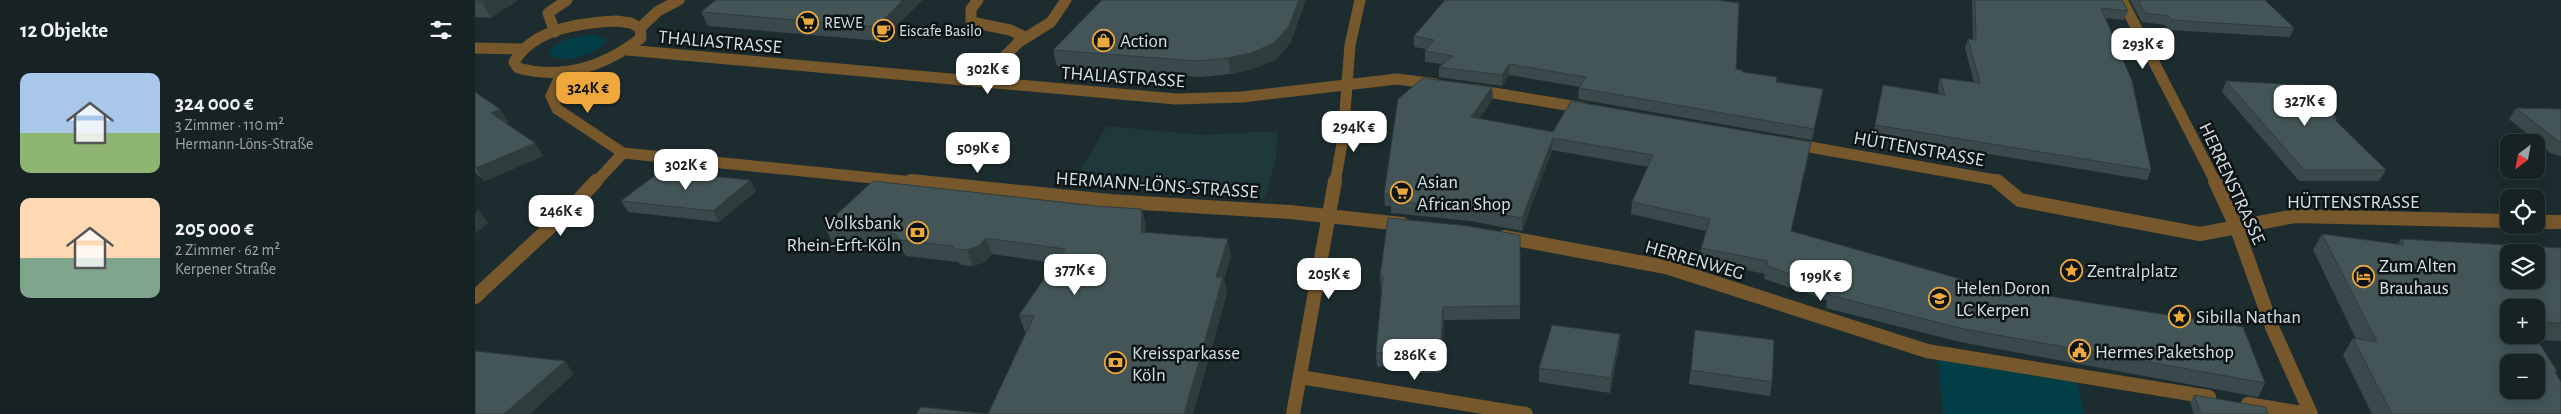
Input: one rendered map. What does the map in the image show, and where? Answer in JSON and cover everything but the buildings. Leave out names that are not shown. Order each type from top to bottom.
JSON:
[{"type":"street","points":[[555,32],[548,13],[567,0]]},
{"type":"street","points":[[640,28],[658,11],[679,0]]},
{"type":"street","points":[[978,0],[971,8],[971,22],[1010,30],[1021,35],[1019,42]]},
{"type":"street","points":[[980,81],[1019,42],[1051,22],[1066,0]]},
{"type":"street","points":[[1293,414],[1343,138],[1350,45],[1360,0]]},
{"type":"street","name":"HERRENSTRASSE","points":[[2122,0],[2236,226],[2272,327],[2310,414]]},
{"type":"street","points":[[475,48],[521,49],[555,32],[576,25],[607,21],[631,23],[640,28]]},
{"type":"street","points":[[521,49],[514,62],[518,68],[543,74],[562,72],[586,67],[627,50],[641,38],[640,28]]},
{"type":"street","name":"THALIASTRASSE","points":[[627,50],[1176,99],[1242,97],[1348,84]]},
{"type":"street","name":"HERMANN-LÖNS-STRASSE","points":[[562,72],[551,96],[557,109],[623,153],[1110,201],[1290,212],[1329,218]]},
{"type":"street","points":[[1348,84],[1397,79],[1448,86]]},
{"type":"street","points":[[1466,88],[1597,110]]},
{"type":"street","name":"HÜTTENSTRASSE","points":[[1779,142],[1995,180],[2020,200],[2200,234],[2295,216],[2500,221]]},
{"type":"street","points":[[475,297],[572,208],[623,153]]},
{"type":"street","points":[[1329,218],[1415,226]]},
{"type":"street","points":[[2545,222],[2561,222]]},
{"type":"street","name":"HERRENWEG","points":[[1489,234],[1665,267],[1927,351],[2310,414]]},
{"type":"street","points":[[1300,378],[1526,414]]},
{"type":"shaded area","points":[[594,35],[605,38],[606,41],[595,51],[570,59],[562,59],[549,54],[556,45],[568,39]]},
{"type":"shaded area","points":[[1107,126],[1202,135],[1277,131],[1276,159],[1265,199],[1073,182]]},
{"type":"shaded area","points":[[1938,360],[2077,381],[2084,414],[1943,414]]},
{"type":"place","name":"REWE","points":[[808,22]]},
{"type":"place","name":"Eiscafe Basilo","points":[[883,30]]},
{"type":"place","name":"Action","points":[[1104,40]]},
{"type":"place","name":"Asian African Shop","points":[[1401,192]]},
{"type":"place","name":"Volksbank Rhein-Erft-Köln","points":[[917,233]]},
{"type":"place","name":"Zentralplatz","points":[[2071,270]]},
{"type":"place","name":"Zum Alten Brauhaus","points":[[2363,276]]},
{"type":"place","name":"Helen Doron LC Kerpen","points":[[1940,298]]},
{"type":"place","name":"Sibilla Nathan","points":[[2180,316]]},
{"type":"place","name":"Hermes Paketshop","points":[[2079,351]]},
{"type":"place","name":"Kreissparkasse Köln","points":[[1116,363]]}]
